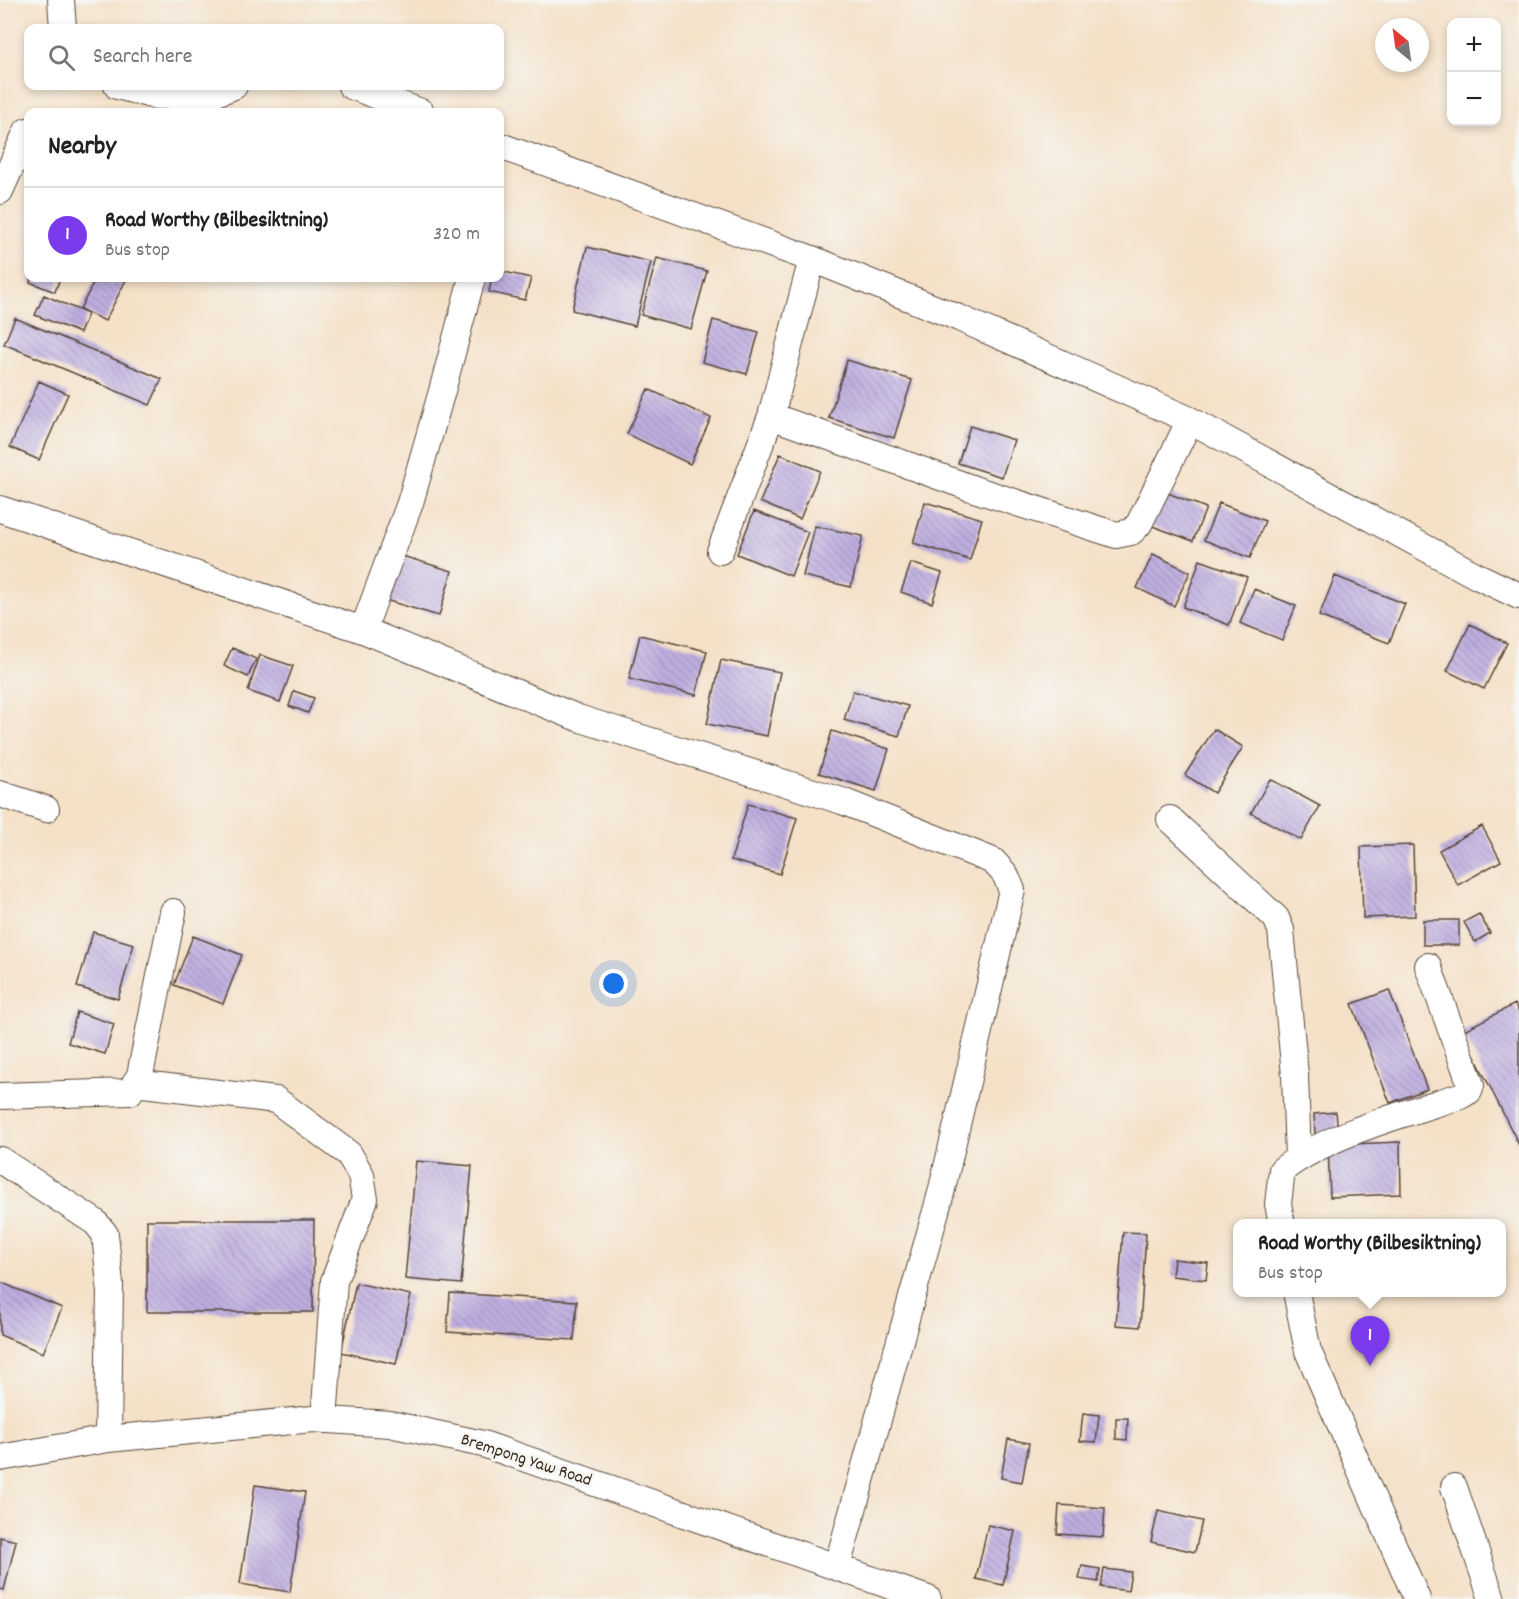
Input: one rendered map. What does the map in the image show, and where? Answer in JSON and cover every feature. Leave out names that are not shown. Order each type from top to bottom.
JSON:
[{"type":"street","points":[[62,0],[63,24]]},
{"type":"street","points":[[132,90],[155,96],[206,97],[224,90]]},
{"type":"street","points":[[362,90],[410,108]]},
{"type":"street","points":[[0,191],[24,138]]},
{"type":"street","points":[[504,147],[812,259],[959,318],[1190,420],[1477,576],[1519,596]]},
{"type":"street","points":[[720,551],[771,416],[812,259]]},
{"type":"street","points":[[363,630],[410,503],[471,282]]},
{"type":"street","points":[[771,416],[974,489],[1116,535],[1131,532],[1139,524],[1190,420]]},
{"type":"street","points":[[0,508],[363,630],[578,718],[842,801],[993,861],[1005,874],[1012,891],[941,1193],[837,1567]]},
{"type":"street","points":[[0,794],[46,809]]},
{"type":"street","points":[[1170,819],[1276,918],[1279,924],[1283,943],[1294,1064],[1298,1157]]},
{"type":"street","points":[[0,1096],[130,1092],[140,1075],[173,912]]},
{"type":"street","points":[[1281,1219],[1278,1204],[1282,1170],[1298,1157],[1368,1126],[1469,1090],[1471,1085],[1428,966]]},
{"type":"street","points":[[135,1083],[276,1100],[349,1154],[361,1175],[365,1199],[334,1281],[324,1420]]},
{"type":"street","points":[[0,1160],[95,1222],[105,1234],[111,1284],[108,1439]]},
{"type":"street","points":[[1297,1297],[1308,1352],[1417,1599]]},
{"type":"street","name":"Brempong Yaw Road","points":[[0,1458],[108,1439],[313,1419],[390,1424],[483,1444],[928,1599]]},
{"type":"street","points":[[1454,1487],[1492,1599]]},
{"type":"building","points":[[587,247],[651,262],[635,326],[572,310]]},
{"type":"building","points":[[657,258],[707,271],[691,329],[641,315]]},
{"type":"building","points":[[504,272],[531,278],[525,300],[489,292],[491,282],[504,282]]},
{"type":"building","points":[[30,282],[59,282],[55,292]]},
{"type":"building","points":[[94,282],[125,282],[105,321],[80,309]]},
{"type":"building","points":[[44,295],[88,314],[80,333],[35,315]]},
{"type":"building","points":[[15,318],[162,379],[150,405],[4,344]]},
{"type":"building","points":[[713,320],[759,332],[747,374],[702,362]]},
{"type":"building","points":[[847,360],[912,380],[894,438],[829,418]]},
{"type":"building","points":[[39,381],[68,394],[39,460],[10,447]]},
{"type":"building","points":[[648,389],[711,418],[690,464],[627,434]]},
{"type":"building","points":[[970,426],[1014,440],[1002,477],[958,463]]},
{"type":"building","points":[[780,454],[820,471],[800,519],[760,502]]},
{"type":"building","points":[[1160,490],[1206,508],[1193,541],[1147,524]]},
{"type":"building","points":[[925,502],[982,519],[970,560],[913,543]]},
{"type":"building","points":[[1219,503],[1265,521],[1250,558],[1204,540]]},
{"type":"building","points":[[754,511],[808,532],[791,576],[737,554]]},
{"type":"building","points":[[815,526],[863,536],[851,587],[803,576]]},
{"type":"building","points":[[1153,554],[1190,572],[1174,606],[1137,588]]},
{"type":"building","points":[[399,555],[452,571],[439,616],[385,600]]},
{"type":"building","points":[[1200,560],[1247,577],[1229,625],[1183,607]]},
{"type":"building","points":[[911,563],[942,573],[932,603],[901,592]]},
{"type":"building","points":[[1335,576],[1405,604],[1389,643],[1319,616]]},
{"type":"building","points":[[1254,589],[1296,606],[1282,640],[1240,623]]},
{"type":"building","points":[[1470,624],[1507,643],[1484,689],[1447,671]]},
{"type":"building","points":[[640,635],[707,651],[696,695],[629,679]]},
{"type":"building","points":[[232,648],[256,659],[248,677],[224,666]]},
{"type":"building","points":[[260,655],[293,666],[280,702],[248,691]]},
{"type":"building","points":[[721,660],[780,672],[767,736],[707,724]]},
{"type":"building","points":[[294,691],[314,698],[308,713],[289,706]]},
{"type":"building","points":[[853,691],[908,706],[899,736],[844,720]]},
{"type":"building","points":[[1214,729],[1243,747],[1214,793],[1185,775]]},
{"type":"building","points":[[832,731],[889,749],[876,791],[819,773]]},
{"type":"building","points":[[1270,779],[1320,806],[1301,840],[1251,813]]},
{"type":"building","points":[[748,804],[797,818],[780,874],[731,860]]},
{"type":"building","points":[[1482,826],[1501,861],[1458,885],[1439,850]]},
{"type":"building","points":[[1413,845],[1415,916],[1363,918],[1361,847]]},
{"type":"building","points":[[1479,914],[1490,933],[1475,942],[1464,922]]},
{"type":"building","points":[[1423,920],[1459,920],[1459,945],[1423,945]]},
{"type":"building","points":[[93,932],[134,944],[118,999],[77,987]]},
{"type":"building","points":[[193,936],[242,955],[223,1004],[174,985]]},
{"type":"building","points":[[1389,990],[1427,1089],[1390,1103],[1352,1004]]},
{"type":"building","points":[[1515,1004],[1519,1013],[1519,1145],[1462,1031]]},
{"type":"building","points":[[77,1012],[114,1024],[105,1054],[68,1043]]},
{"type":"building","points":[[1336,1112],[1338,1133],[1315,1135],[1314,1114]]},
{"type":"building","points":[[1400,1142],[1401,1194],[1330,1197],[1328,1145]]},
{"type":"building","points":[[416,1161],[472,1166],[461,1284],[405,1279]]},
{"type":"building","points":[[147,1220],[314,1220],[313,1312],[147,1312]]},
{"type":"building","points":[[1123,1232],[1146,1233],[1140,1327],[1116,1325]]},
{"type":"building","points":[[1174,1259],[1208,1263],[1206,1280],[1172,1276]]},
{"type":"building","points":[[0,1282],[62,1308],[43,1353],[0,1335]]},
{"type":"building","points":[[356,1283],[411,1295],[396,1364],[341,1352]]},
{"type":"building","points":[[450,1293],[577,1301],[574,1340],[447,1332]]},
{"type":"building","points":[[1083,1413],[1099,1415],[1096,1442],[1080,1441]]},
{"type":"building","points":[[1116,1418],[1128,1418],[1127,1440],[1116,1439]]},
{"type":"building","points":[[1008,1439],[1029,1443],[1022,1482],[1001,1478]]},
{"type":"building","points":[[255,1485],[305,1492],[290,1592],[240,1584]]},
{"type":"building","points":[[1059,1505],[1105,1508],[1103,1537],[1057,1534]]},
{"type":"building","points":[[1158,1511],[1202,1521],[1195,1552],[1151,1542]]},
{"type":"building","points":[[988,1525],[1015,1531],[1003,1585],[976,1579]]},
{"type":"building","points":[[0,1537],[16,1541],[4,1590],[0,1589]]},
{"type":"building","points":[[1082,1566],[1100,1569],[1098,1582],[1079,1579]]},
{"type":"building","points":[[1104,1569],[1131,1572],[1128,1591],[1101,1587]]},
{"type":"place","name":"Road Worthy (Bilbesiktning)","points":[[1370,1366]]}]
